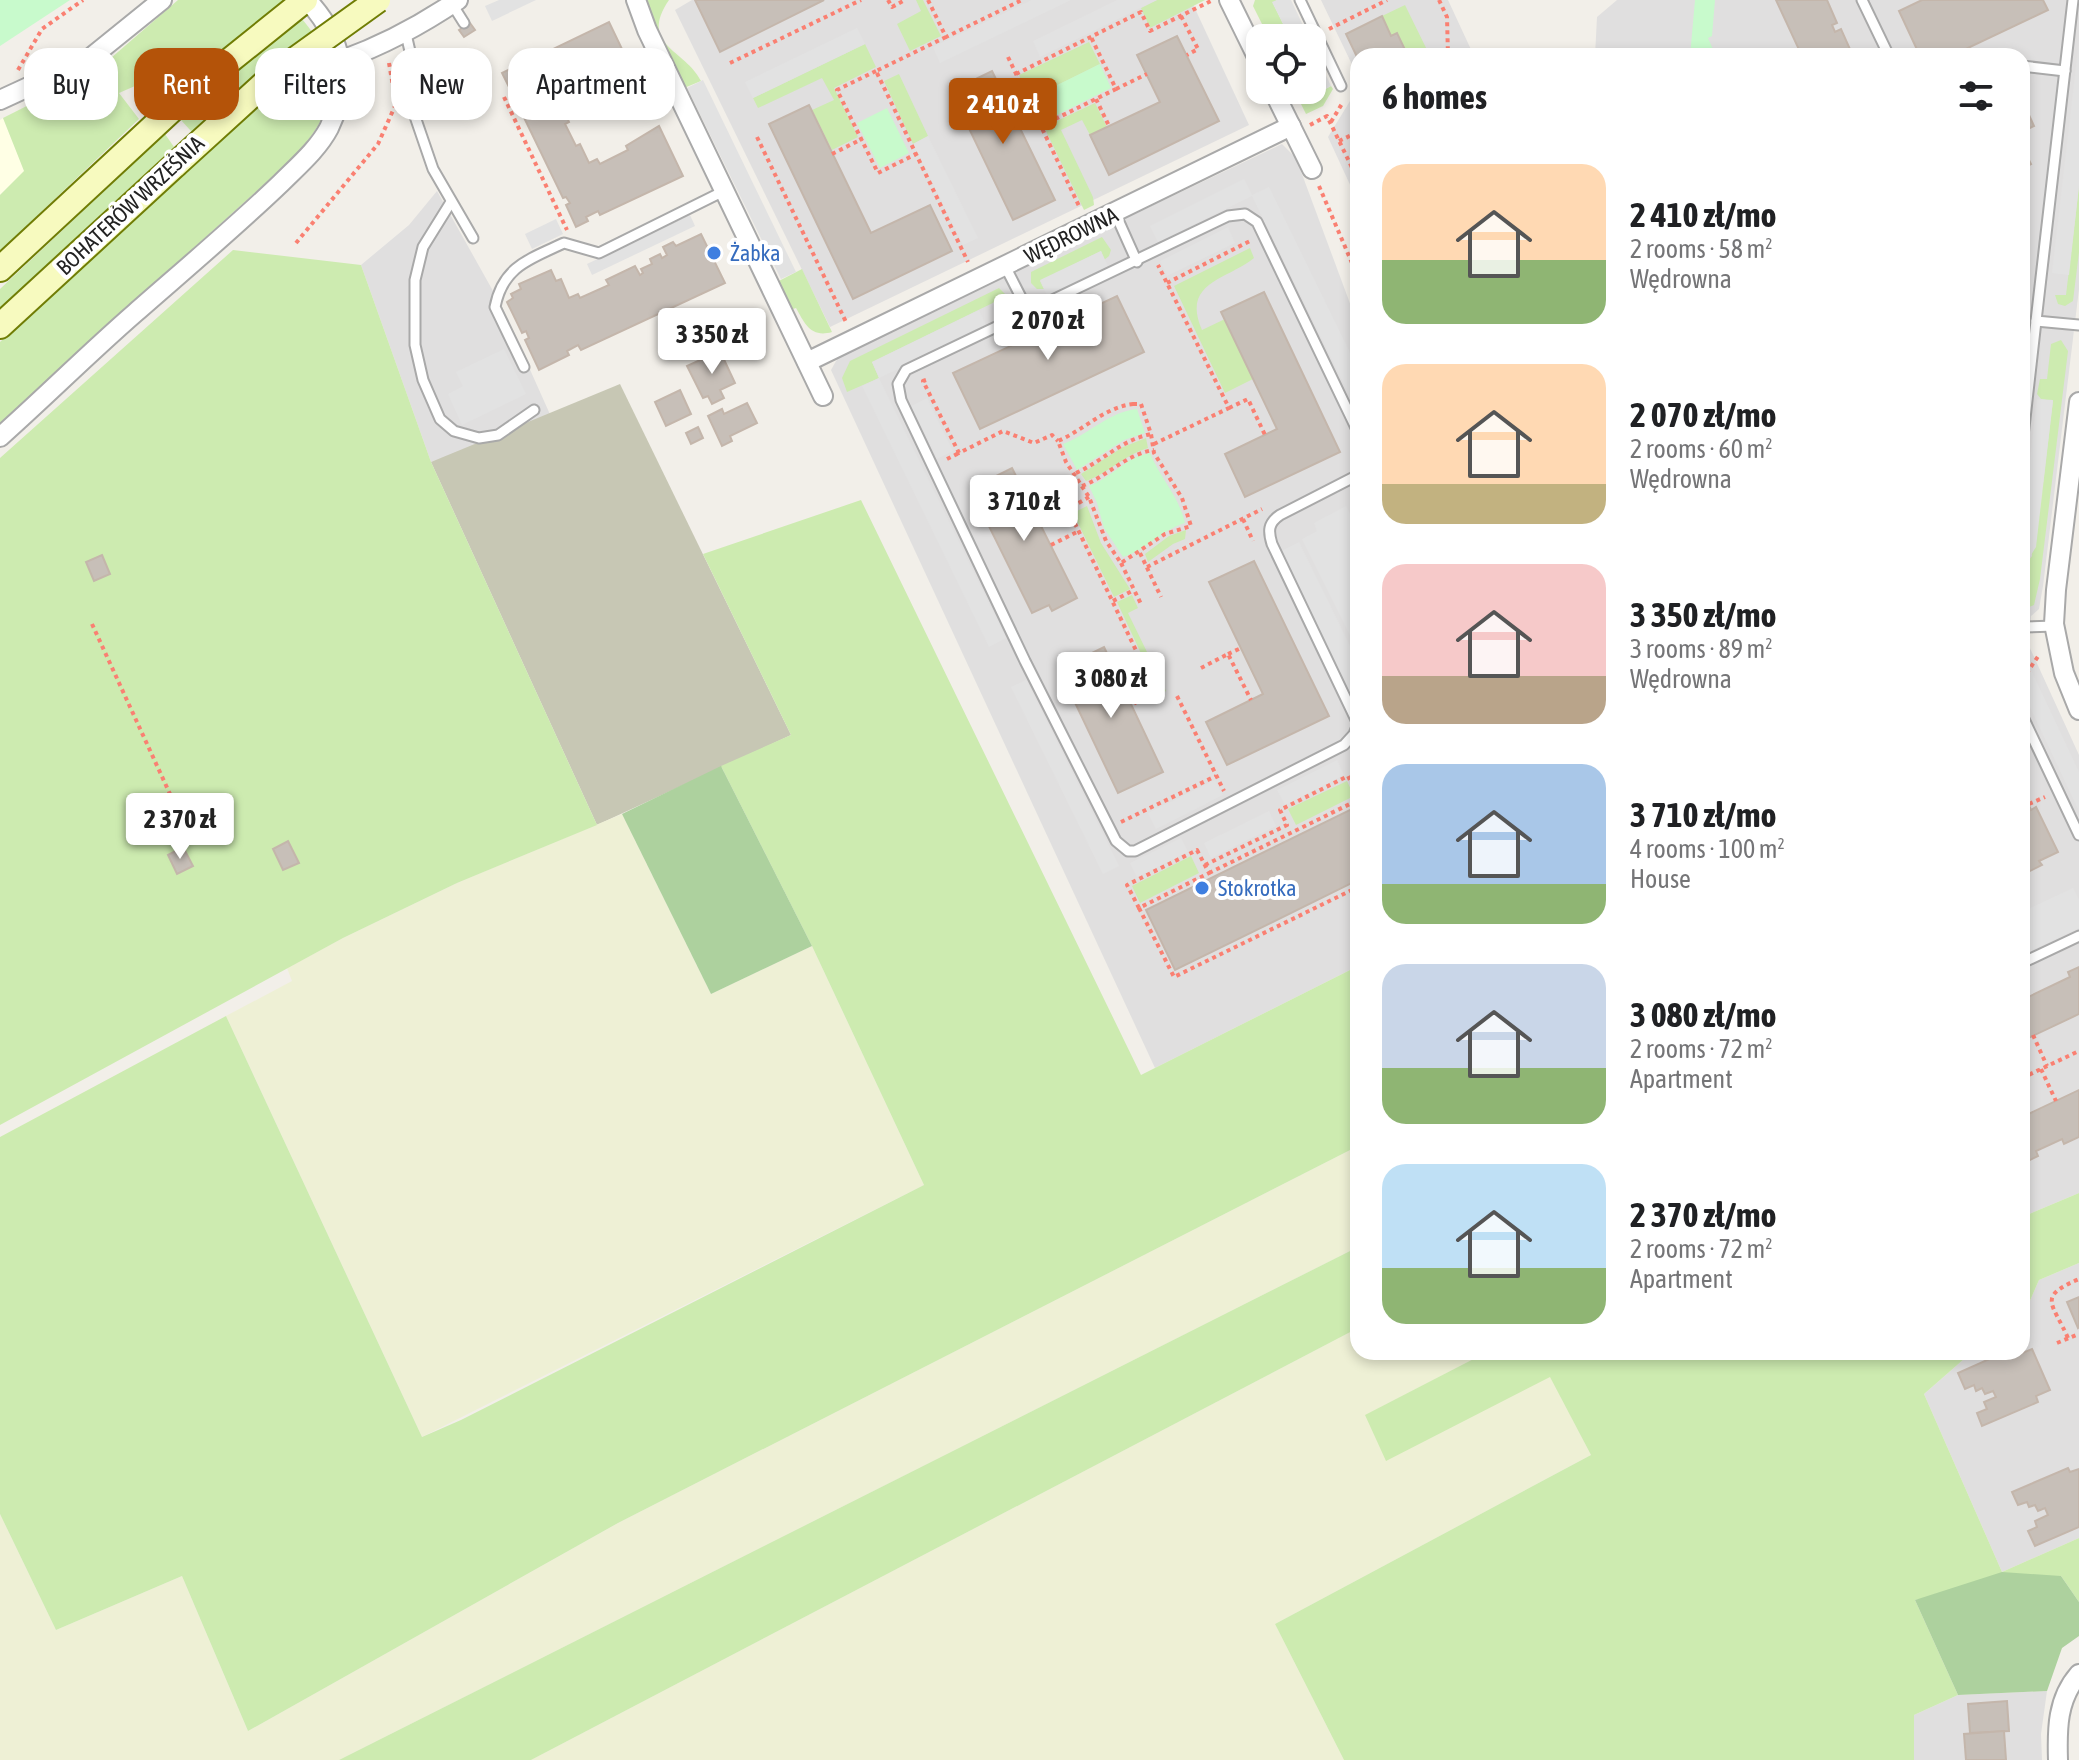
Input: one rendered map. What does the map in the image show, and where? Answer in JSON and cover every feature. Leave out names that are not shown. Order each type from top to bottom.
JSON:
[{"type":"main road","name":"BOHATERÓW WRZEŚNIA","points":[[0,269],[229,59],[306,0]]},
{"type":"main road","name":"BOHATERÓW WRZEŚNIA","points":[[0,326],[275,74],[378,0]]},
{"type":"street","points":[[4,98],[89,59],[162,0]]},
{"type":"street","points":[[306,0],[338,48]]},
{"type":"street","points":[[636,0],[647,30],[823,396]]},
{"type":"street","points":[[1229,0],[1246,35]]},
{"type":"street","points":[[375,48],[406,34],[455,2]]},
{"type":"street","points":[[1284,104],[1300,126],[1312,169]]},
{"type":"street","points":[[0,437],[109,335],[246,217],[310,154],[332,120]]},
{"type":"street","name":"WĘDROWNA","points":[[807,362],[1300,126]]},
{"type":"street","points":[[2079,402],[2056,590],[2055,626],[2064,673],[2079,710]]},
{"type":"street","points":[[2058,1760],[2057,1733],[2061,1705],[2070,1684],[2079,1674]]},
{"type":"lane","points":[[1300,0],[1344,91]]},
{"type":"lane","points":[[1862,0],[1885,48]]},
{"type":"lane","points":[[2030,374],[2073,0]]},
{"type":"lane","points":[[455,2],[464,23]]},
{"type":"lane","points":[[406,34],[412,60],[409,99],[433,169],[473,238]]},
{"type":"lane","points":[[2030,67],[2065,71]]},
{"type":"lane","points":[[524,367],[495,307],[498,293],[516,266],[564,243],[599,253],[724,191]]},
{"type":"lane","points":[[451,202],[423,247],[415,280],[415,345],[423,380],[440,419],[454,431],[479,438],[498,435],[534,410]]},
{"type":"lane","points":[[1115,213],[1137,262]]},
{"type":"lane","points":[[1350,415],[1257,222],[1245,214],[1228,216],[906,370],[901,376],[899,392],[1025,661],[1116,841],[1124,850],[1135,851],[1344,745],[1350,738]]},
{"type":"lane","points":[[1005,266],[1028,311]]},
{"type":"lane","points":[[2036,321],[2079,325]]},
{"type":"lane","points":[[1350,479],[1272,520],[1269,532],[1350,707]]},
{"type":"lane","points":[[2030,627],[2055,626]]},
{"type":"lane","points":[[2030,732],[2079,835]]},
{"type":"lane","points":[[2030,959],[2079,936]]},
{"type":"path","points":[[4,98],[42,29],[83,0]]},
{"type":"path","points":[[730,63],[861,0]]},
{"type":"path","points":[[888,0],[892,7],[905,0]]},
{"type":"path","points":[[928,0],[946,37]]},
{"type":"path","points":[[916,154],[878,173],[837,90],[1022,0]]},
{"type":"path","points":[[1016,74],[1141,12],[1150,31],[1213,0]]},
{"type":"path","points":[[1335,42],[1329,28],[1387,0]]},
{"type":"path","points":[[1439,0],[1447,17],[1448,48]]},
{"type":"path","points":[[1181,16],[1198,49],[1187,55]]},
{"type":"path","points":[[1090,37],[1116,89]]},
{"type":"path","points":[[386,44],[391,77]]},
{"type":"path","points":[[1008,57],[1083,215]]},
{"type":"path","points":[[876,71],[971,268]]},
{"type":"path","points":[[1041,126],[1147,74]]},
{"type":"path","points":[[1331,122],[1344,91]]},
{"type":"path","points":[[504,97],[575,246]]},
{"type":"path","points":[[1096,99],[1109,126]]},
{"type":"path","points":[[296,243],[378,144],[391,115]]},
{"type":"path","points":[[1300,126],[1327,116],[1350,164]]},
{"type":"path","points":[[1339,141],[1350,136]]},
{"type":"path","points":[[757,137],[849,327]]},
{"type":"path","points":[[832,154],[862,139]]},
{"type":"path","points":[[1312,169],[1350,258]]},
{"type":"path","points":[[1167,283],[1250,241]]},
{"type":"path","points":[[1153,254],[1229,408]]},
{"type":"path","points":[[937,374],[923,381],[959,453]]},
{"type":"path","points":[[1082,486],[1104,476],[1137,453],[1248,399],[1265,435]]},
{"type":"path","points":[[1058,441],[1116,408],[1141,404],[1158,462],[1182,498],[1191,526],[1165,534],[1121,563]]},
{"type":"path","points":[[944,460],[1003,431],[1034,443],[1052,435],[1089,497],[1100,529],[1142,606]]},
{"type":"path","points":[[1075,473],[1098,462],[1127,441],[1151,434]]},
{"type":"path","points":[[1089,497],[1068,509],[1156,692],[1131,705]]},
{"type":"path","points":[[1147,567],[1271,504]]},
{"type":"path","points":[[1243,519],[1255,545]]},
{"type":"path","points":[[1051,545],[1079,531]]},
{"type":"path","points":[[1140,553],[1161,597]]},
{"type":"path","points":[[1113,601],[1134,590]]},
{"type":"path","points":[[92,624],[181,818]]},
{"type":"path","points":[[1201,668],[1241,648]]},
{"type":"path","points":[[2030,669],[2043,650]]},
{"type":"path","points":[[1228,654],[1251,700]]},
{"type":"path","points":[[1177,696],[1223,791],[1235,785]]},
{"type":"path","points":[[1121,822],[1216,776]]},
{"type":"path","points":[[1205,865],[1287,825],[1280,810],[1348,776],[1350,780]]},
{"type":"path","points":[[2030,804],[2046,796]]},
{"type":"path","points":[[1139,908],[1350,802]]},
{"type":"path","points":[[1209,873],[1197,850],[1127,885],[1174,977],[1350,891]]},
{"type":"path","points":[[2033,1035],[2047,1066]]},
{"type":"path","points":[[2030,1074],[2079,1051]]},
{"type":"path","points":[[2041,1069],[2056,1101]]},
{"type":"path","points":[[2068,1338],[2051,1302],[2052,1294],[2079,1279]]},
{"type":"path","points":[[2057,1343],[2079,1334]]},
{"type":"shaded area","points":[[499,0],[536,0],[492,21],[485,6]]},
{"type":"shaded area","points":[[692,0],[1191,0],[1249,125],[830,327],[675,10]]},
{"type":"shaded area","points":[[1032,0],[1071,0],[940,63],[933,47]]},
{"type":"shaded area","points":[[1117,0],[1157,0],[1040,57],[1033,41]]},
{"type":"shaded area","points":[[1291,0],[1302,24],[1283,24],[1272,2]]},
{"type":"shaded area","points":[[1321,0],[1448,0],[1470,48],[1350,48],[1350,60]]},
{"type":"shaded area","points":[[1617,0],[2079,0],[2079,289],[2043,586],[2039,609],[2031,616],[2030,631],[2030,48],[1595,48],[1597,17]]},
{"type":"shaded area","points":[[857,28],[865,44],[753,98],[745,82]]},
{"type":"shaded area","points":[[2079,41],[2079,186],[2069,275],[2052,273]]},
{"type":"shaded area","points":[[703,80],[796,272],[781,279],[687,88]]},
{"type":"shaded area","points":[[1350,101],[1350,185],[1328,137]]},
{"type":"shaded area","points":[[3,118],[25,171],[0,195],[0,120]]},
{"type":"shaded area","points":[[928,136],[978,238],[963,245],[913,144]]},
{"type":"shaded area","points":[[1282,144],[1296,158],[1350,303],[1350,970],[1155,1068],[831,370],[840,354]]},
{"type":"shaded area","points":[[1244,179],[1252,195],[1269,187],[1350,353],[1350,397],[1252,196],[1158,242],[1150,226]]},
{"type":"shaded area","points":[[437,191],[502,307],[553,421],[431,462],[361,265],[409,225]]},
{"type":"shaded area","points":[[690,215],[695,226],[592,275],[587,264]]},
{"type":"shaded area","points":[[556,219],[563,234],[532,249],[525,234]]},
{"type":"shaded area","points":[[1228,227],[1235,243],[1167,276],[1160,261]]},
{"type":"shaded area","points":[[1101,251],[1108,266],[1047,296],[1040,280]]},
{"type":"shaded area","points":[[979,310],[987,327],[879,378],[872,362]]},
{"type":"shaded area","points":[[504,349],[526,394],[462,425],[448,394],[463,386],[456,372]]},
{"type":"shaded area","points":[[879,378],[1006,638],[989,647],[862,386]]},
{"type":"shaded area","points":[[620,384],[791,735],[597,825],[431,462]]},
{"type":"shaded area","points":[[927,398],[953,451],[937,459],[911,406]]},
{"type":"shaded area","points":[[2037,399],[2053,400],[2036,547],[2030,556],[2030,461]]},
{"type":"shaded area","points":[[1346,506],[1350,514],[1350,635],[1302,539],[1317,531],[1314,523]]},
{"type":"shaded area","points":[[1299,542],[1350,646],[1350,692],[1281,551]]},
{"type":"shaded area","points":[[2030,648],[2079,755],[2079,1193],[2030,1214]]},
{"type":"shaded area","points":[[2030,668],[2079,772],[2079,811],[2030,707]]},
{"type":"shaded area","points":[[1026,680],[1119,866],[1103,874],[1011,687]]},
{"type":"shaded area","points":[[1337,760],[1344,775],[1285,805],[1277,790]]},
{"type":"shaded area","points":[[1215,780],[1223,795],[1156,829],[1148,813]]},
{"type":"shaded area","points":[[1269,811],[1276,826],[1211,858],[1204,843]]},
{"type":"shaded area","points":[[622,814],[711,994],[812,946],[924,1185],[422,1437],[226,1016],[292,981],[287,968],[343,938],[457,883]]},
{"type":"shaded area","points":[[1181,838],[1188,852],[1137,877],[1130,863]]},
{"type":"shaded area","points":[[2073,888],[2079,900],[2079,928],[2030,951],[2030,908]]},
{"type":"shaded area","points":[[1350,1150],[1350,1251],[339,1760],[0,1760],[0,1514],[56,1630],[182,1576],[248,1731],[618,1523]]},
{"type":"shaded area","points":[[2079,1263],[2079,1538],[2002,1572],[1924,1394],[1963,1360],[2030,1360],[2030,1301],[2039,1280]]},
{"type":"shaded area","points":[[1350,1332],[1350,1360],[1472,1360],[1366,1415],[1550,1376],[1591,1455],[1275,1624],[1344,1760],[531,1760]]},
{"type":"shaded area","points":[[2047,1691],[2041,1734],[2042,1760],[1914,1760],[1914,1715],[1958,1695]]},
{"type":"green space","points":[[0,0],[70,0],[0,46]]},
{"type":"green space","points":[[178,0],[284,0],[303,20],[321,48],[255,48],[255,120],[320,120],[291,160],[0,423],[0,342],[117,232],[210,152],[181,120],[239,120],[239,48],[134,48],[134,86],[119,93],[134,112],[134,120],[138,120],[0,251],[0,195],[24,171],[3,118],[24,107],[24,120],[118,120],[118,52]]},
{"type":"green space","points":[[647,0],[669,0],[659,27],[670,48],[663,45]]},
{"type":"green space","points":[[916,0],[923,0],[941,36],[910,51],[897,24],[921,11]]},
{"type":"green space","points":[[1157,0],[1205,0],[1150,28],[1141,8]]},
{"type":"green space","points":[[1255,0],[1277,0],[1273,3],[1283,24],[1262,24],[1253,6]]},
{"type":"green space","points":[[1695,0],[1715,0],[1712,36],[1708,38],[1712,48],[1691,48]]},
{"type":"green space","points":[[1405,5],[1426,48],[1404,48],[1397,33],[1391,36],[1382,16]]},
{"type":"green space","points":[[1089,42],[1100,64],[1042,93],[1053,117],[1042,122],[1019,75]]},
{"type":"green space","points":[[865,44],[876,67],[834,88],[858,137],[832,150],[812,110],[834,100],[822,78],[758,108],[753,98]]},
{"type":"green space","points":[[675,52],[701,81],[684,88],[675,70]]},
{"type":"green space","points":[[1100,64],[1111,88],[1053,117],[1041,93]]},
{"type":"green space","points":[[899,74],[928,136],[913,144],[884,81]]},
{"type":"green space","points":[[1331,86],[1333,89],[1326,101],[1326,88]]},
{"type":"green space","points":[[1095,103],[1107,127],[1090,135],[1082,120],[1061,130],[1093,197],[1094,205],[1084,210],[1044,127]]},
{"type":"green space","points":[[1301,104],[1324,104],[1323,106],[1306,114]]},
{"type":"green space","points":[[887,108],[909,153],[880,168],[857,123]]},
{"type":"green space","points":[[165,134],[174,147],[0,308],[0,289]]},
{"type":"green space","points":[[2079,186],[2079,252],[2073,301],[2065,306],[2058,304],[2055,295],[2066,295]]},
{"type":"green space","points":[[1102,237],[1111,250],[1104,260],[1101,251],[1040,281],[1044,289],[1037,289],[1031,283],[1031,272]]},
{"type":"green space","points":[[1250,248],[1254,258],[1210,284],[1197,302],[1202,330],[1225,319],[1253,379],[1225,393],[1174,286]]},
{"type":"green space","points":[[233,250],[361,265],[431,462],[597,825],[457,883],[343,938],[0,1125],[0,458]]},
{"type":"green space","points":[[802,269],[832,332],[814,331],[796,308],[790,310],[777,282]]},
{"type":"green space","points":[[999,288],[1007,296],[872,362],[879,378],[847,392],[842,378],[850,361]]},
{"type":"green space","points":[[2061,340],[2068,351],[2040,579],[2034,605],[2030,607],[2030,484],[2043,484],[2053,401],[2041,399],[2037,394],[2040,379],[2047,379],[2051,344]]},
{"type":"green space","points":[[1137,409],[1145,433],[1124,440],[1077,470],[1063,444],[1117,414]]},
{"type":"green space","points":[[1146,438],[1148,448],[1086,481],[1081,474],[1123,447]]},
{"type":"green space","points":[[1150,453],[1185,523],[1123,557],[1104,528],[1089,486],[1133,459]]},
{"type":"green space","points":[[861,500],[1141,1075],[1350,970],[1350,1150],[618,1523],[248,1731],[182,1576],[56,1630],[0,1514],[0,1137],[226,1016],[422,1437],[924,1185],[812,946],[721,766],[791,735],[703,554]]},
{"type":"green space","points":[[1087,506],[1101,543],[1130,589],[1114,597],[1073,513]]},
{"type":"green space","points":[[1186,530],[1185,539],[1148,562],[1145,554],[1169,536]]},
{"type":"green space","points":[[1132,595],[1138,608],[1128,613],[1166,691],[1160,694],[1117,602]]},
{"type":"green space","points":[[721,766],[812,946],[711,994],[622,814]]},
{"type":"green space","points":[[1347,781],[1350,787],[1350,798],[1296,825],[1288,809]]},
{"type":"green space","points":[[1191,856],[1199,873],[1140,903],[1132,886]]},
{"type":"green space","points":[[2079,1193],[2079,1263],[2039,1280],[2030,1301],[2030,1214]]},
{"type":"green space","points":[[1350,1251],[1350,1332],[531,1760],[339,1760]]},
{"type":"green space","points":[[1472,1360],[1963,1360],[1924,1394],[2002,1572],[2079,1538],[2079,1602],[2061,1576],[1915,1600],[1958,1695],[1914,1715],[1914,1760],[1344,1760],[1275,1624],[1591,1455],[1550,1377],[1386,1461],[1365,1415]]},
{"type":"green space","points":[[2002,1572],[2061,1576],[2079,1602],[2079,1636],[2062,1648],[2047,1691],[1958,1695],[1915,1600]]},
{"type":"building","points":[[695,0],[824,0],[720,52]]},
{"type":"building","points":[[1776,0],[1827,0],[1837,23],[1832,25],[1835,32],[1841,29],[1849,48],[1798,48]]},
{"type":"building","points":[[1922,0],[2043,0],[2048,10],[1968,48],[1916,48],[1899,11]]},
{"type":"building","points":[[1382,16],[1391,36],[1397,33],[1404,48],[1353,48],[1346,34]]},
{"type":"building","points":[[609,22],[621,48],[555,48]]},
{"type":"building","points":[[470,23],[475,30],[464,37],[459,30]]},
{"type":"building","points":[[1177,36],[1219,121],[1109,175],[1090,135],[1160,102],[1137,55]]},
{"type":"building","points":[[508,70],[508,85],[502,73]]},
{"type":"building","points":[[992,71],[1055,200],[1013,220],[951,91]]},
{"type":"building","points":[[809,105],[871,233],[930,205],[952,251],[853,299],[769,124]]},
{"type":"building","points":[[525,120],[568,120],[565,124],[576,146],[580,144],[589,163],[597,159],[600,164],[628,150],[626,146],[659,126],[683,176],[600,215],[598,211],[576,227],[566,205],[570,203],[566,197],[563,198]]},
{"type":"building","points":[[701,234],[725,283],[581,350],[578,345],[567,351],[569,355],[539,370],[525,340],[529,338],[526,331],[522,333],[507,302],[513,298],[511,294],[521,289],[519,284],[551,270],[556,281],[561,279],[569,298],[578,294],[580,298],[609,285],[606,280],[635,266],[640,275],[643,273],[641,269],[652,264],[650,259],[660,254],[662,258],[667,255],[663,247],[673,242],[676,246]]},
{"type":"building","points":[[1264,292],[1340,452],[1245,497],[1225,454],[1277,429],[1221,312]]},
{"type":"building","points":[[1117,296],[1144,352],[980,429],[953,373]]},
{"type":"building","points":[[720,351],[735,383],[720,390],[724,398],[712,404],[708,396],[703,398],[687,366]]},
{"type":"building","points":[[680,390],[691,414],[666,426],[655,402]]},
{"type":"building","points":[[747,403],[757,423],[730,436],[732,441],[722,446],[708,416],[722,409],[724,414]]},
{"type":"building","points":[[698,427],[703,438],[691,444],[686,433]]},
{"type":"building","points":[[1012,468],[1077,598],[1052,611],[1049,605],[1032,613],[973,494],[988,486],[986,481]]},
{"type":"building","points":[[102,555],[110,574],[94,581],[86,562]]},
{"type":"building","points":[[1254,561],[1329,716],[1227,765],[1206,722],[1263,694],[1209,582]]},
{"type":"building","points":[[1104,647],[1163,772],[1118,793],[1059,669]]},
{"type":"building","points":[[2036,807],[2058,852],[2039,861],[2042,865],[2030,871],[2030,808]]},
{"type":"building","points":[[1350,810],[1350,884],[1175,970],[1146,910]]},
{"type":"building","points":[[288,841],[299,863],[283,870],[273,849]]},
{"type":"building","points":[[183,847],[193,866],[177,874],[168,855]]},
{"type":"building","points":[[2079,967],[2079,1014],[2030,1037],[2030,996],[2070,977],[2068,972]]},
{"type":"building","points":[[2079,1090],[2079,1137],[2064,1144],[2062,1139],[2036,1151],[2038,1156],[2030,1160],[2030,1113]]},
{"type":"building","points":[[2079,1297],[2079,1327],[2078,1328],[2067,1302]]},
{"type":"building","points":[[2030,1350],[2050,1390],[2036,1396],[2038,1402],[1982,1426],[1977,1413],[1987,1409],[1984,1402],[1996,1397],[1993,1391],[1985,1394],[1982,1388],[1976,1391],[1974,1385],[1965,1389],[1958,1373],[1987,1360],[2030,1360]]},
{"type":"building","points":[[2068,1468],[2070,1472],[2079,1469],[2079,1527],[2035,1546],[2028,1531],[2037,1527],[2035,1521],[2048,1515],[2045,1508],[2038,1511],[2035,1505],[2029,1507],[2027,1502],[2018,1505],[2012,1492]]},
{"type":"building","points":[[2007,1701],[2009,1731],[1970,1733],[1968,1704]]},
{"type":"building","points":[[2004,1731],[2006,1760],[1966,1760],[1964,1734]]},
{"type":"place","name":"Żabka","points":[[714,253]]},
{"type":"place","name":"Stokrotka","points":[[1202,888]]}]
